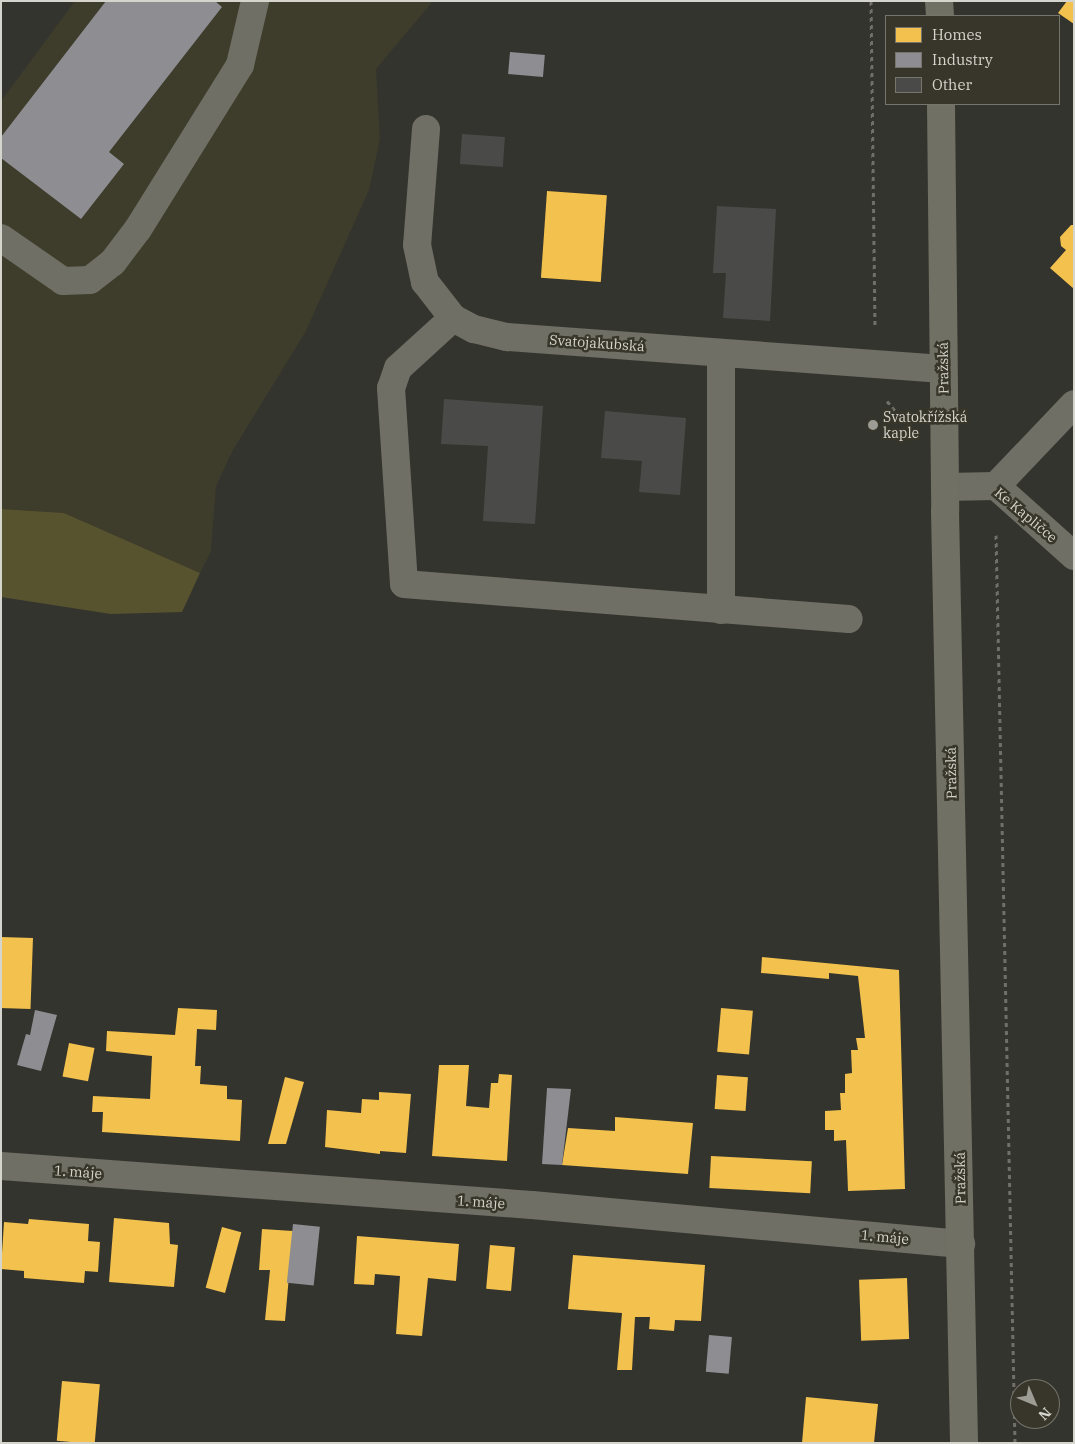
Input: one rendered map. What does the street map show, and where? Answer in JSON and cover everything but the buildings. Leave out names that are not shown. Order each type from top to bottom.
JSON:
[{"type":"main road","points":[[939,1],[940,15]]},
{"type":"main road","name":"Pražská","points":[[940,105],[945,487],[964,1443]]},
{"type":"street","points":[[1,238],[63,281],[90,280],[113,262],[138,230],[240,65],[255,1]]},
{"type":"street","name":"Svatojakubská","points":[[426,129],[417,245],[425,282],[453,318],[474,330],[507,336],[943,369]]},
{"type":"street","points":[[453,318],[398,368],[391,388],[404,584],[849,619]]},
{"type":"street","points":[[721,353],[721,610]]},
{"type":"street","points":[[996,486],[1074,404]]},
{"type":"street","name":"Ke Kapličce","points":[[945,487],[996,486],[1074,556]]},
{"type":"street","name":"1. máje","points":[[1,1166],[532,1206],[961,1244]]},
{"type":"path","points":[[871,1],[873,364]]},
{"type":"path","points":[[996,486],[1015,1443]]},
{"type":"shaded area","points":[[75,1],[433,1],[376,69],[380,139],[369,190],[306,331],[233,450],[216,486],[211,551],[200,573],[64,513],[1,509],[1,101]]},
{"type":"shaded area","points":[[1,509],[64,513],[200,573],[182,612],[111,614],[1,597]]},
{"type":"place","name":"Svatokřížská kaple","points":[[873,425]]}]
